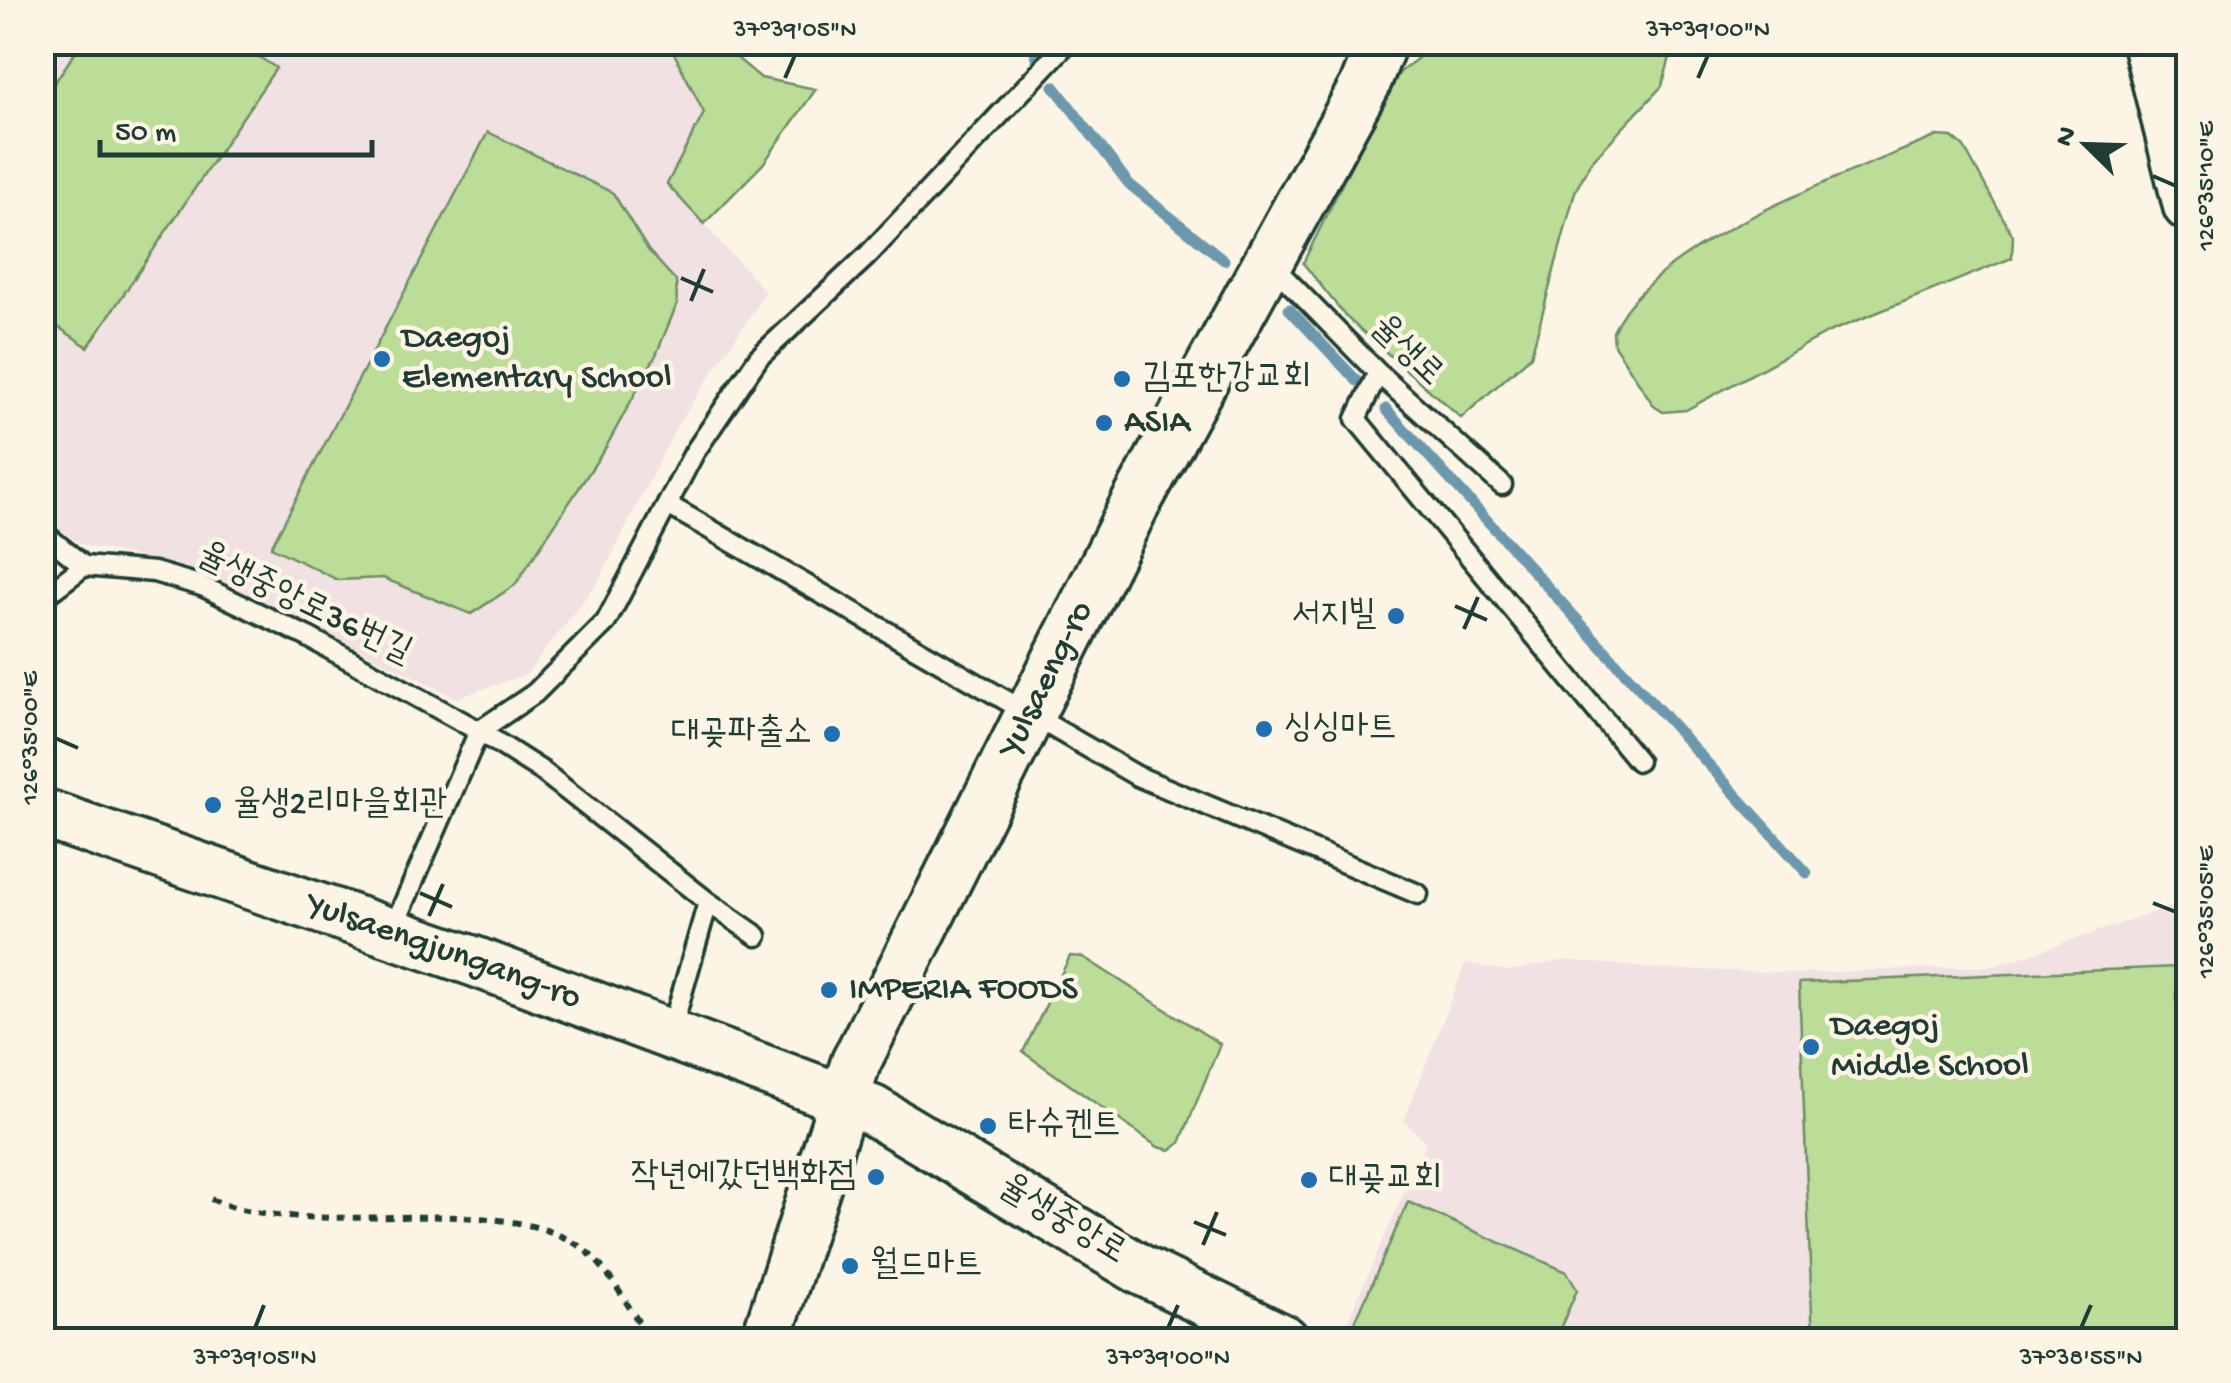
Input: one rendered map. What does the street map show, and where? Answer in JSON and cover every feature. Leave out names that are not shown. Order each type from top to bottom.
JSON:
[{"type":"street","name":"Yulsaeng-ro","points":[[766,1340],[841,1101],[873,1025],[1133,508],[1366,85],[1382,42]]},
{"type":"street","points":[[2147,42],[2188,206]]},
{"type":"street","name":"Yulsaengjungang-ro","points":[[42,813],[390,933],[841,1101]]},
{"type":"street","name":"율생중앙로","points":[[841,1101],[884,1116],[1141,1270],[1284,1340]]},
{"type":"lane","points":[[390,933],[479,731],[535,693],[606,622],[694,454],[759,357],[867,256],[1068,42]]},
{"type":"lane","name":"율생로","points":[[1269,263],[1378,373],[1502,484]]},
{"type":"lane","points":[[1378,373],[1356,420],[1638,761]]},
{"type":"lane","points":[[668,505],[1137,776],[1418,894]]},
{"type":"lane","points":[[42,532],[84,566],[42,598]]},
{"type":"lane","name":"율생중앙로36번길","points":[[84,566],[154,572],[202,586],[308,637],[479,731]]},
{"type":"lane","points":[[479,731],[552,779],[708,902],[758,936]]},
{"type":"lane","points":[[669,1037],[708,902]]},
{"type":"path","points":[[211,1200],[258,1215],[463,1219],[561,1236],[591,1257],[651,1340]]},
{"type":"shaded area","name":"Daegoj Elementary School","points":[[42,43],[669,43],[705,113],[667,184],[766,292],[677,426],[600,579],[527,674],[457,698],[216,578],[176,564],[85,546],[43,520]]},
{"type":"shaded area","name":"Daegoj Middle School","points":[[2188,901],[2188,1340],[1339,1340],[1426,1142],[1404,1121],[1465,963],[1508,971],[1565,960],[1659,969],[1799,973],[1995,966]]},
{"type":"green space","points":[[82,42],[238,43],[276,68],[88,347],[42,316],[43,100]]},
{"type":"green space","points":[[669,43],[719,43],[761,78],[816,89],[763,164],[704,224],[667,184],[704,113]]},
{"type":"green space","points":[[1437,43],[1674,43],[1662,86],[1590,163],[1575,192],[1531,356],[1461,418],[1346,317],[1303,263],[1400,72]]},
{"type":"green space","points":[[488,132],[613,193],[648,250],[676,281],[677,304],[656,355],[606,447],[515,585],[471,614],[383,578],[338,580],[271,547]]},
{"type":"green space","points":[[1937,136],[1952,137],[1964,147],[2013,236],[2012,258],[1829,332],[1686,410],[1663,412],[1654,406],[1614,345],[1613,332],[1634,299],[1667,269],[1756,214]]},
{"type":"green space","points":[[1070,956],[1083,957],[1220,1044],[1180,1143],[1170,1150],[1158,1147],[1023,1052]]},
{"type":"green space","points":[[2176,967],[2188,1340],[1813,1340],[1799,983]]},
{"type":"green space","points":[[1408,1202],[1567,1272],[1577,1290],[1555,1340],[1347,1340]]},
{"type":"waterway","points":[[1033,42],[1037,58]]},
{"type":"waterway","points":[[1054,86],[1129,184],[1224,260]]},
{"type":"waterway","points":[[1289,309],[1357,381]]},
{"type":"waterway","points":[[1386,409],[1807,873]]},
{"type":"place","name":"Daegoj Elementary School","points":[[382,359]]},
{"type":"place","name":"김포한강교회","points":[[1122,379]]},
{"type":"place","name":"ASIA","points":[[1104,423]]},
{"type":"place","name":"서지빌","points":[[1396,616]]},
{"type":"place","name":"싱싱마트","points":[[1264,729]]},
{"type":"place","name":"대곶파출소","points":[[832,734]]},
{"type":"place","name":"율생2리마을회관","points":[[213,805]]},
{"type":"place","name":"IMPERIA FOODS","points":[[829,990]]},
{"type":"place","name":"Daegoj Middle School","points":[[1811,1047]]},
{"type":"place","name":"타슈켄트","points":[[988,1126]]},
{"type":"place","name":"작년에갔던백화점","points":[[876,1177]]},
{"type":"place","name":"대곶교회","points":[[1309,1180]]},
{"type":"place","name":"월드마트","points":[[850,1266]]}]
